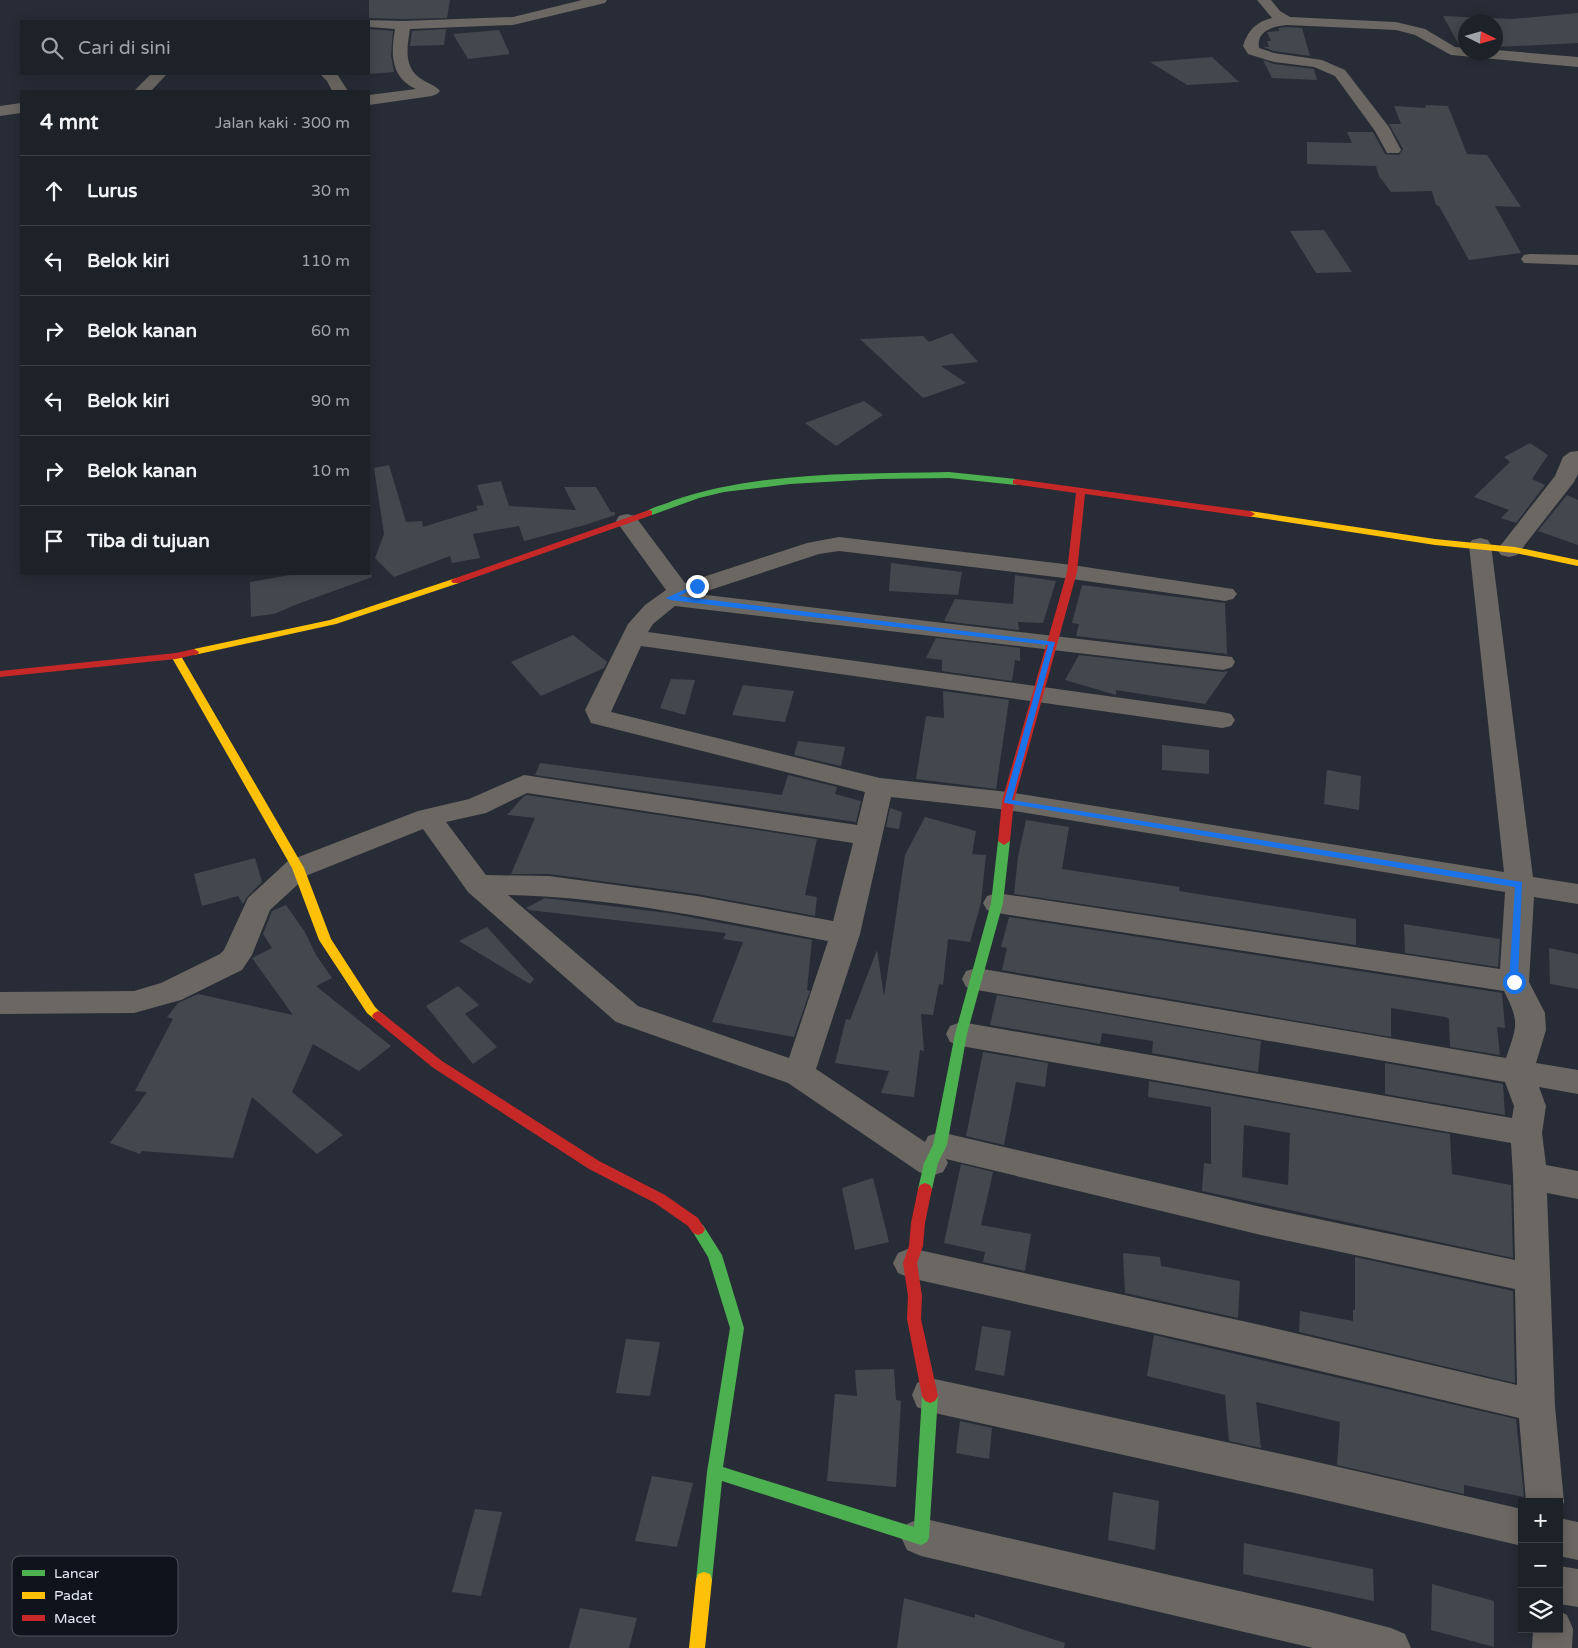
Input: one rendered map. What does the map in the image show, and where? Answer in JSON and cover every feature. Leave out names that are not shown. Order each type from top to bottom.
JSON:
[{"type":"street","points":[[370,23],[403,25],[513,21],[600,0]]},
{"type":"street","points":[[1264,0],[1275,14],[1287,21]]},
{"type":"street","points":[[450,23],[451,8]]},
{"type":"street","points":[[1393,150],[1383,130],[1340,73],[1330,67],[1312,61],[1272,58],[1253,51],[1250,46],[1253,36],[1263,25],[1272,22],[1396,26],[1420,32],[1451,51],[1578,62]]},
{"type":"street","points":[[370,100],[432,91],[413,80],[400,63],[403,25]]},
{"type":"street","points":[[143,90],[158,75]]},
{"type":"street","points":[[329,75],[334,79],[340,90]]},
{"type":"street","points":[[0,111],[20,108]]},
{"type":"street","points":[[1530,259],[1578,260]]},
{"type":"street","points":[[1545,1498],[1536,1406],[1530,1176],[1526,1133],[1530,1106],[1517,1071],[1531,1030],[1530,1013],[1514,982],[1520,884],[1495,548],[1566,477],[1570,464],[1578,457]]},
{"type":"street","points":[[0,674],[176,656],[333,622],[428,592],[696,496],[724,489],[790,481],[878,476],[949,475],[1032,483],[1435,542],[1495,548],[1578,563]]},
{"type":"street","points":[[921,1537],[930,1395],[914,1319],[915,1296],[910,1263],[916,1246],[918,1223],[961,1034],[997,903],[1008,802],[1072,572],[1081,490]]},
{"type":"street","points":[[627,521],[675,595],[1052,643],[1224,662]]},
{"type":"street","points":[[1226,594],[1072,572],[839,544],[815,548],[675,595],[650,613],[640,624],[598,710],[600,717],[880,787],[1008,802],[1578,894]]},
{"type":"street","points":[[634,638],[1222,720]]},
{"type":"street","points":[[176,656],[298,868],[325,940],[371,1010],[436,1064],[594,1164],[660,1199],[693,1222],[715,1255],[737,1328],[715,1472],[697,1648]]},
{"type":"street","points":[[0,1003],[134,1002],[170,992],[231,962],[237,955],[258,905],[298,868],[428,817],[476,807],[524,784],[867,836]]},
{"type":"street","points":[[800,1074],[845,934],[880,787]]},
{"type":"street","points":[[428,817],[478,885],[627,1014],[800,1074],[935,1154],[1532,1278]]},
{"type":"street","points":[[478,885],[549,886],[697,906],[845,934]]},
{"type":"street","points":[[997,903],[1514,982]]},
{"type":"street","points":[[977,979],[1578,1082]]},
{"type":"street","points":[[961,1034],[1526,1133]]},
{"type":"street","points":[[1530,1176],[1578,1185]]},
{"type":"street","points":[[910,1263],[1265,1342],[1536,1406]]},
{"type":"street","points":[[930,1395],[1295,1475],[1518,1527]]},
{"type":"street","points":[[715,1472],[921,1537],[1391,1648]]},
{"type":"street","points":[[1563,1538],[1578,1541]]},
{"type":"street","points":[[1563,1586],[1578,1588]]},
{"type":"street","points":[[1552,1648],[1554,1633]]},
{"type":"building","points":[[369,0],[450,0],[447,18],[403,19],[369,18]]},
{"type":"building","points":[[1578,13],[1578,43],[1503,47],[1503,19]]},
{"type":"building","points":[[1443,16],[1458,17],[1458,43]]},
{"type":"building","points":[[1279,28],[1302,28],[1310,56],[1274,51],[1263,47],[1269,47],[1267,41],[1271,41],[1267,32],[1279,31]]},
{"type":"building","points":[[370,29],[393,31],[391,55],[394,72],[370,74]]},
{"type":"building","points":[[446,29],[444,45],[410,46],[412,31]]},
{"type":"building","points":[[499,30],[510,54],[468,59],[453,34]]},
{"type":"building","points":[[1212,57],[1239,82],[1187,85],[1150,62]]},
{"type":"building","points":[[1263,60],[1274,64],[1314,69],[1317,80],[1272,78]]},
{"type":"building","points":[[1426,105],[1448,106],[1467,154],[1487,155],[1521,207],[1495,206],[1521,253],[1469,260],[1439,206],[1436,205],[1432,191],[1391,192],[1379,176],[1376,166],[1307,164],[1307,142],[1352,143],[1347,132],[1373,132],[1385,154],[1399,155],[1403,149],[1389,124],[1401,124],[1394,106],[1425,108]]},
{"type":"building","points":[[1324,230],[1352,272],[1316,273],[1290,231]]},
{"type":"building","points":[[952,333],[978,362],[941,366],[966,383],[923,398],[860,339],[923,336],[929,342]]},
{"type":"building","points":[[864,401],[883,415],[836,446],[805,423]]},
{"type":"building","points":[[1530,443],[1548,455],[1532,479],[1545,485],[1516,523],[1501,518],[1509,510],[1474,497],[1510,462],[1504,457]]},
{"type":"building","points":[[389,465],[406,522],[422,521],[423,527],[478,510],[476,506],[484,505],[477,485],[501,481],[509,506],[576,510],[564,487],[596,487],[611,512],[615,512],[615,515],[524,541],[519,526],[473,534],[480,558],[452,563],[450,556],[394,577],[375,558],[384,534],[374,468]]},
{"type":"building","points":[[1567,495],[1578,500],[1578,545],[1538,531]]},
{"type":"building","points":[[891,563],[962,572],[958,595],[889,591]]},
{"type":"building","points":[[371,574],[372,577],[274,614],[251,617],[250,582],[290,575]]},
{"type":"building","points":[[1015,575],[1056,581],[1043,623],[1018,622],[1019,630],[944,621],[955,599],[1013,604]]},
{"type":"building","points":[[1082,585],[1225,603],[1227,654],[1076,636],[1079,624],[1072,623]]},
{"type":"building","points":[[573,635],[607,662],[604,668],[541,696],[511,662]]},
{"type":"building","points":[[936,638],[1020,648],[1020,661],[1015,660],[1012,681],[942,671],[942,660],[926,658]]},
{"type":"building","points":[[1079,655],[1227,671],[1227,673],[1205,704],[1116,690],[1116,695],[1065,680]]},
{"type":"building","points":[[671,679],[695,680],[685,715],[660,708]]},
{"type":"building","points":[[743,685],[794,691],[785,722],[732,715]]},
{"type":"building","points":[[943,691],[1009,700],[996,789],[916,779],[926,716],[944,718]]},
{"type":"building","points":[[798,741],[845,747],[841,766],[794,755]]},
{"type":"building","points":[[1162,745],[1209,750],[1209,774],[1162,770]]},
{"type":"building","points":[[540,763],[782,795],[788,775],[837,787],[835,794],[861,801],[856,822],[535,775]]},
{"type":"building","points":[[1327,770],[1361,776],[1359,810],[1324,804]]},
{"type":"building","points":[[527,795],[817,839],[805,895],[817,897],[815,916],[697,894],[549,874],[511,874],[535,818],[507,815]]},
{"type":"building","points":[[890,808],[902,812],[899,829],[886,827]]},
{"type":"building","points":[[925,817],[976,831],[972,854],[986,855],[981,903],[970,942],[948,939],[943,985],[939,984],[933,1015],[921,1014],[924,1051],[920,1050],[914,1097],[881,1093],[889,1071],[835,1063],[846,1019],[850,1020],[877,950],[884,996],[905,855]]},
{"type":"building","points":[[1026,820],[1069,827],[1062,869],[1180,887],[1179,891],[1356,919],[1356,945],[1014,894],[1018,857]]},
{"type":"building","points":[[255,858],[262,882],[247,897],[243,904],[238,896],[202,906],[194,874]]},
{"type":"building","points":[[545,898],[668,913],[812,940],[807,990],[810,991],[794,1037],[712,1022],[743,942],[723,939],[726,933],[529,910],[526,908]]},
{"type":"building","points":[[286,905],[305,932],[316,955],[332,978],[316,986],[391,1046],[359,1071],[313,1044],[292,1092],[343,1135],[317,1154],[252,1097],[233,1158],[142,1151],[140,1154],[110,1143],[147,1092],[135,1091],[173,1019],[167,1017],[178,1003],[198,994],[293,1015],[252,958],[272,948],[263,934],[272,911]]},
{"type":"building","points":[[1009,917],[1502,993],[1505,1028],[1497,1027],[1500,1055],[1450,1047],[1449,1019],[1445,1017],[1391,1008],[1391,1037],[1002,970],[1007,948],[1001,947]]},
{"type":"building","points":[[1404,924],[1500,939],[1498,967],[1405,953]]},
{"type":"building","points":[[487,927],[534,979],[530,984],[459,941]]},
{"type":"building","points":[[1549,948],[1578,954],[1578,989],[1550,984]]},
{"type":"building","points":[[458,986],[479,1005],[465,1014],[497,1047],[473,1064],[426,1006]]},
{"type":"building","points":[[997,995],[1261,1041],[1258,1072],[1152,1053],[1153,1041],[1102,1033],[1100,1044],[990,1025]]},
{"type":"building","points":[[983,1052],[1048,1063],[1045,1087],[1016,1082],[1004,1145],[966,1136]]},
{"type":"building","points":[[1385,1063],[1503,1084],[1505,1115],[1385,1094]]},
{"type":"building","points":[[1149,1081],[1450,1134],[1452,1174],[1511,1185],[1513,1258],[1202,1191],[1204,1163],[1211,1164],[1211,1107],[1148,1097]],"holes":[[[1244,1125],[1290,1133],[1288,1185],[1242,1177]]]},
{"type":"building","points":[[961,1164],[993,1172],[981,1225],[1031,1234],[1025,1271],[983,1262],[985,1252],[944,1243]]},
{"type":"building","points":[[873,1178],[889,1242],[855,1250],[842,1188]]},
{"type":"building","points":[[1123,1253],[1160,1257],[1161,1266],[1240,1281],[1238,1318],[1125,1293]]},
{"type":"building","points":[[1355,1257],[1513,1291],[1515,1383],[1299,1332],[1300,1311],[1353,1321],[1353,1310],[1355,1310]]},
{"type":"building","points":[[982,1326],[1011,1331],[1004,1376],[975,1370]]},
{"type":"building","points":[[1154,1335],[1516,1419],[1524,1497],[1464,1485],[1464,1494],[1337,1465],[1340,1422],[1256,1402],[1261,1448],[1229,1441],[1225,1395],[1147,1376]]},
{"type":"building","points":[[626,1339],[660,1342],[650,1396],[616,1393]]},
{"type":"building","points":[[894,1369],[896,1400],[901,1401],[896,1487],[827,1481],[835,1394],[857,1396],[855,1370]]},
{"type":"building","points":[[960,1421],[992,1428],[989,1459],[956,1453]]},
{"type":"building","points":[[652,1476],[693,1483],[677,1547],[635,1541]]},
{"type":"building","points":[[1113,1492],[1159,1501],[1155,1550],[1108,1540]]},
{"type":"building","points":[[475,1509],[502,1512],[481,1596],[452,1592]]},
{"type":"building","points":[[1244,1543],[1373,1569],[1374,1601],[1243,1574]]},
{"type":"building","points":[[1432,1584],[1494,1601],[1494,1647],[1431,1630]]},
{"type":"building","points":[[904,1598],[975,1618],[975,1614],[1065,1643],[1064,1648],[897,1648]]},
{"type":"building","points":[[580,1608],[637,1618],[629,1648],[569,1648]]},
{"type":"traffic: fast","points":[[649,513],[696,496],[724,489],[790,481],[878,476],[949,475],[1016,482]]},
{"type":"traffic: fast","points":[[925,1189],[931,1163],[940,1145],[961,1034],[997,903],[1004,841]]},
{"type":"traffic: fast","points":[[698,1229],[715,1255],[737,1328],[715,1472],[704,1580]]},
{"type":"traffic: fast","points":[[715,1472],[921,1537],[930,1396]]},
{"type":"traffic: slow","points":[[1250,514],[1435,542],[1515,550],[1578,563]]},
{"type":"traffic: slow","points":[[194,652],[333,622],[456,581]]},
{"type":"traffic: slow","points":[[176,656],[298,868],[325,940],[371,1010],[378,1016]]},
{"type":"traffic: slow","points":[[697,1648],[704,1580]]},
{"type":"traffic: jam","points":[[1016,482],[1250,514]]},
{"type":"traffic: jam","points":[[1004,841],[1008,801],[1072,572],[1081,490]]},
{"type":"traffic: jam","points":[[456,581],[649,513]]},
{"type":"traffic: jam","points":[[0,674],[176,656],[194,652]]},
{"type":"traffic: jam","points":[[378,1016],[437,1064],[594,1165],[660,1199],[693,1222],[698,1229]]},
{"type":"traffic: jam","points":[[925,1189],[918,1223],[916,1246],[910,1263],[915,1296],[914,1319],[930,1396]]},
{"type":"route","points":[[697,586],[670,598],[1052,643],[1008,802],[1520,884],[1514,982]]}]
